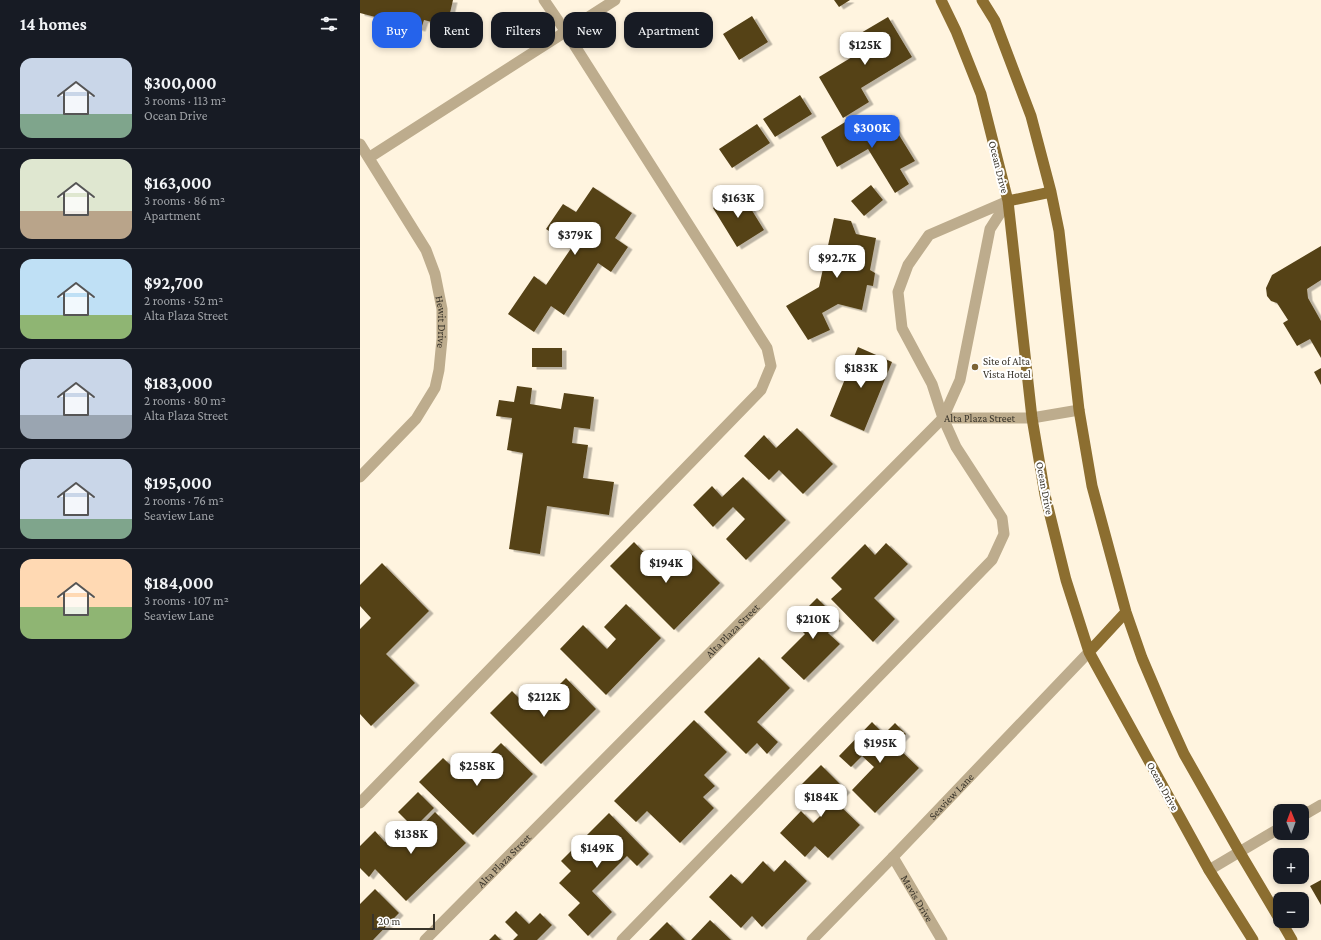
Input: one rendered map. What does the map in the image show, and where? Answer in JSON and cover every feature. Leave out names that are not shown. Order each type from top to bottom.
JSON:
[{"type":"main road","name":"Ocean Drive","points":[[941,0],[956,30],[981,94],[1008,201],[1032,418],[1045,495],[1066,580],[1089,652],[1209,870],[1253,940]]},
{"type":"main road","points":[[982,0],[995,21],[1031,116],[1051,192],[1059,231],[1079,410],[1092,486],[1126,612],[1142,658],[1184,754],[1273,908]]},
{"type":"main road","points":[[1008,201],[1051,192]]},
{"type":"main road","points":[[1089,652],[1126,612]]},
{"type":"main road","points":[[1285,928],[1292,940]]},
{"type":"street","points":[[544,0],[563,28]]},
{"type":"street","points":[[597,12],[615,0]]},
{"type":"street","points":[[370,157],[563,34]]},
{"type":"street","points":[[360,803],[761,390],[772,366],[767,348],[576,48]]},
{"type":"street","name":"Hewit Drive","points":[[360,144],[370,157],[426,250],[435,274],[442,309],[442,339],[439,370],[435,388],[416,419],[360,476]]},
{"type":"street","points":[[943,418],[960,380],[990,230],[1008,201]]},
{"type":"street","points":[[622,940],[992,560],[1004,534],[1002,518],[956,447],[943,418],[932,384],[902,328],[898,292],[908,265],[929,235],[1008,201]]},
{"type":"street","name":"Alta Plaza Street","points":[[425,940],[943,418],[1032,418],[1079,410]]},
{"type":"street","name":"Seaview Lane","points":[[812,940],[1089,652]]},
{"type":"street","points":[[1309,812],[1321,805]]},
{"type":"street","points":[[1209,870],[1273,832]]},
{"type":"street","name":"Mavis Drive","points":[[893,857],[942,940]]},
{"type":"building","points":[[360,0],[453,0],[450,12],[430,12],[430,22],[424,20],[422,26],[422,12],[372,12],[372,16],[360,13]]},
{"type":"building","points":[[834,0],[850,0],[839,7]]},
{"type":"building","points":[[752,16],[768,42],[739,60],[723,34]]},
{"type":"building","points":[[888,17],[912,57],[861,88],[869,102],[843,118],[819,77],[857,54],[849,40]]},
{"type":"building","points":[[800,95],[812,114],[775,137],[763,119]]},
{"type":"building","points":[[888,117],[915,161],[900,169],[909,184],[895,193],[868,149],[837,167],[821,137],[850,119],[859,134]]},
{"type":"building","points":[[757,124],[770,143],[732,168],[719,149]]},
{"type":"building","points":[[871,185],[883,200],[864,216],[851,201]]},
{"type":"building","points":[[593,187],[632,213],[615,238],[628,247],[611,272],[598,263],[564,315],[551,306],[534,332],[508,314],[534,276],[546,285],[572,247],[546,229],[563,204],[576,212]]},
{"type":"building","points":[[740,191],[764,230],[737,247],[713,208]]},
{"type":"building","points":[[834,218],[851,221],[856,234],[876,238],[870,270],[875,273],[873,286],[867,285],[862,310],[838,304],[822,313],[830,330],[808,340],[786,306],[819,287]]},
{"type":"building","points":[[1321,246],[1321,280],[1307,289],[1308,298],[1321,321],[1321,358],[1310,339],[1297,346],[1283,323],[1288,320],[1277,303],[1271,301],[1267,296],[1266,288],[1272,275]]},
{"type":"building","points":[[858,347],[892,362],[864,431],[830,416]]},
{"type":"building","points":[[532,348],[562,348],[562,367],[532,367]]},
{"type":"building","points":[[1321,368],[1321,385],[1314,372]]},
{"type":"building","points":[[517,386],[532,388],[530,404],[561,409],[564,393],[594,397],[590,429],[574,427],[572,443],[588,445],[583,478],[614,482],[609,515],[547,506],[540,554],[509,549],[523,453],[507,450],[512,418],[496,416],[499,400],[514,402]]},
{"type":"building","points":[[797,428],[833,464],[803,494],[779,470],[769,480],[744,456],[764,435],[776,448]]},
{"type":"building","points":[[743,477],[786,520],[746,560],[726,539],[745,519],[733,507],[713,527],[693,505],[712,486],[722,497]]},
{"type":"building","points":[[634,542],[666,575],[689,552],[720,583],[674,630],[610,566]]},
{"type":"building","points":[[886,543],[908,564],[874,598],[895,619],[873,642],[831,599],[842,589],[831,578],[865,544],[875,555]]},
{"type":"building","points":[[382,563],[429,611],[386,654],[415,683],[371,726],[360,714],[360,629],[371,618],[360,606],[360,585]]},
{"type":"building","points":[[817,598],[840,621],[828,633],[840,644],[804,680],[781,658],[805,634],[793,622]]},
{"type":"building","points":[[626,604],[661,638],[606,695],[560,649],[583,625],[607,649],[616,639],[604,627]]},
{"type":"building","points":[[759,657],[790,688],[757,722],[778,742],[767,754],[757,743],[746,754],[704,712]]},
{"type":"building","points":[[566,678],[596,709],[541,764],[490,713],[512,691],[522,701],[533,690],[543,701]]},
{"type":"building","points":[[694,720],[727,752],[704,775],[715,786],[703,797],[714,808],[680,843],[647,811],[636,822],[614,801]]},
{"type":"building","points":[[872,722],[884,734],[895,723],[906,734],[895,745],[919,768],[875,813],[852,790],[874,767],[862,756],[851,767],[839,756]]},
{"type":"building","points":[[501,743],[533,774],[473,835],[419,782],[443,758],[465,779]]},
{"type":"building","points":[[821,765],[846,790],[835,801],[860,825],[828,858],[815,846],[805,857],[780,833],[801,811],[813,823],[824,812],[799,787]]},
{"type":"building","points":[[418,792],[434,808],[414,828],[398,812]]},
{"type":"building","points":[[435,812],[466,843],[406,901],[375,869],[369,877],[360,868],[360,846],[375,831],[385,842],[399,829],[409,839]]},
{"type":"building","points":[[609,813],[649,854],[637,866],[627,856],[592,891],[612,912],[588,936],[568,915],[580,903],[559,883],[571,871],[561,861]]},
{"type":"building","points":[[785,860],[807,881],[762,927],[752,916],[741,928],[709,897],[731,874],[742,884],[763,861],[774,872]]},
{"type":"building","points":[[1321,880],[1321,905],[1310,886]]},
{"type":"building","points":[[375,889],[399,913],[373,940],[360,940],[360,904]]},
{"type":"building","points":[[516,911],[529,924],[540,913],[552,925],[537,940],[513,940],[518,935],[505,922]]},
{"type":"building","points":[[710,920],[731,940],[691,940]]},
{"type":"building","points":[[667,922],[685,940],[649,940]]},
{"type":"building","points":[[495,934],[501,940],[489,940]]},
{"type":"place","name":"Site of Alta Vista Hotel","points":[[975,367]]}]
